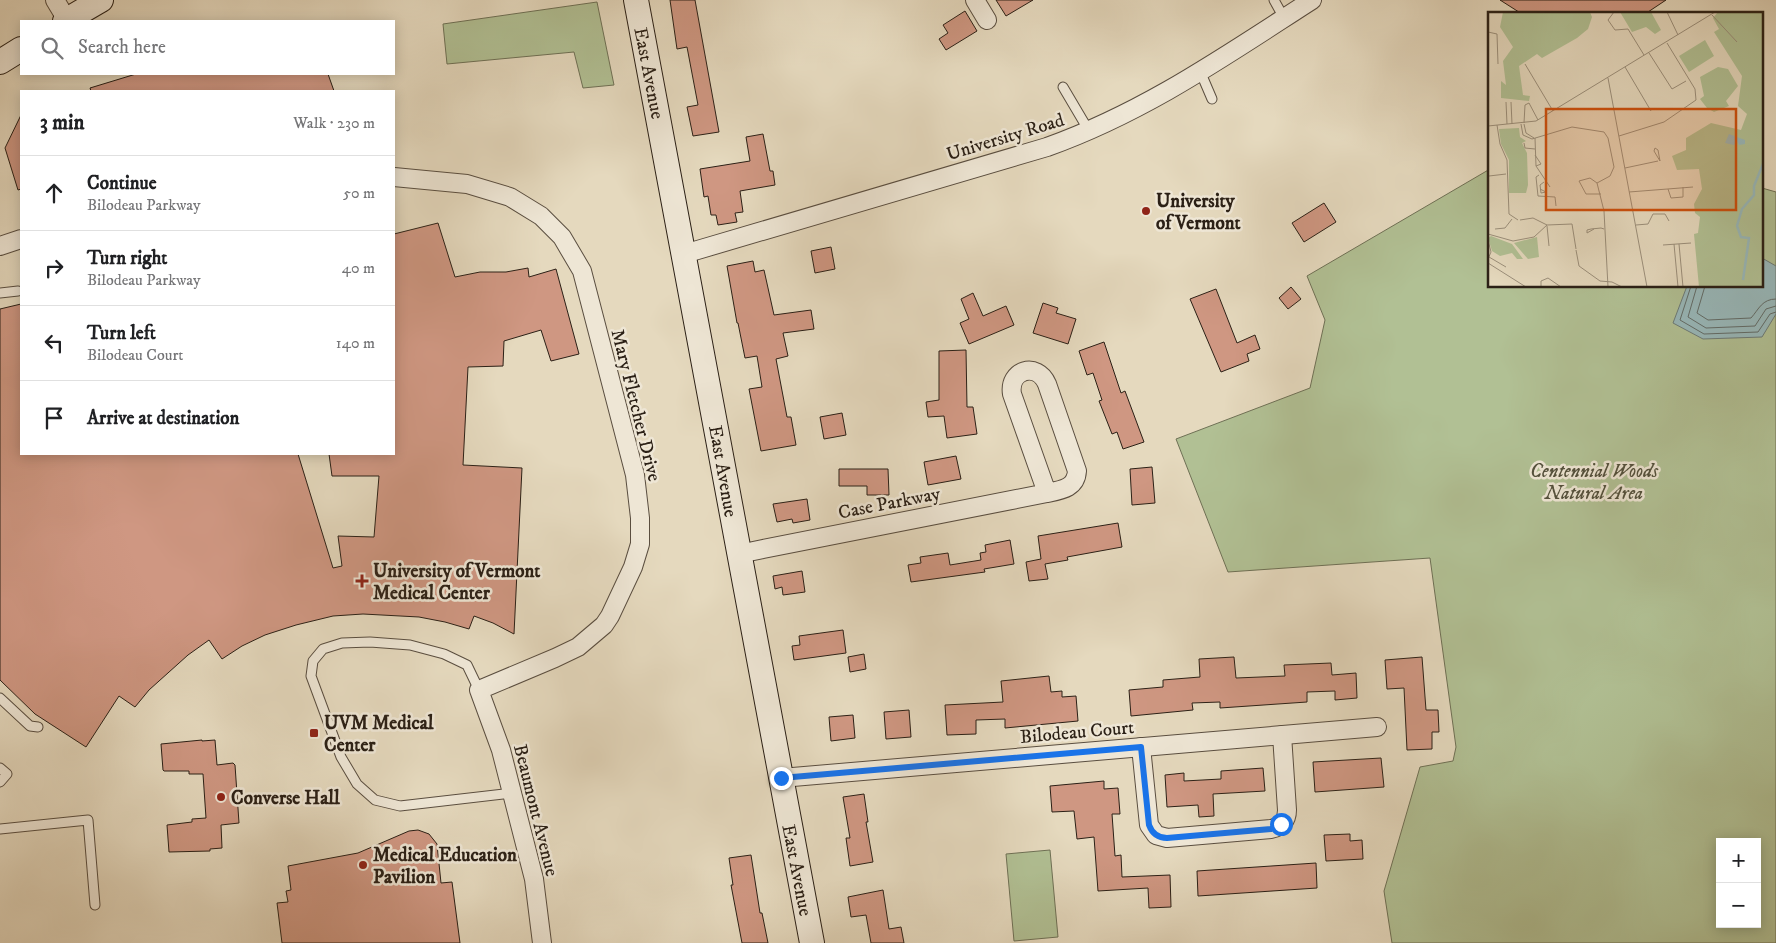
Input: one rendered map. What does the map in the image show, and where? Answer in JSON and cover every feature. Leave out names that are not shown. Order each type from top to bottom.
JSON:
[{"type":"main road","points":[[68,20],[101,0]]},
{"type":"main road","name":"East Avenue","points":[[636,0],[812,943]]},
{"type":"main road","points":[[0,62],[20,49]]},
{"type":"street","points":[[55,0],[65,20]]},
{"type":"street","points":[[975,0],[987,20]]},
{"type":"street","name":"University Road","points":[[684,254],[1047,147],[1089,131],[1149,102],[1312,0]]},
{"type":"street","name":"Mary Fletcher Drive","points":[[395,177],[467,184],[510,197],[541,216],[562,237],[582,271],[635,474],[640,518],[640,544],[633,568],[610,616],[604,624],[578,646],[555,658],[479,690]]},
{"type":"street","points":[[0,246],[20,239]]},
{"type":"street","name":"Case Parkway","points":[[739,554],[1047,493],[1069,487],[1076,478],[1076,471],[1045,380],[1034,372],[1024,372],[1013,380],[1012,394],[1047,493]]},
{"type":"street","name":"Beaumont Avenue","points":[[479,690],[501,750],[534,879],[542,943]]},
{"type":"street","name":"Bilodeau Court","points":[[781,778],[1377,727]]},
{"type":"street","points":[[1141,747],[1149,825],[1152,832],[1159,837],[1271,829],[1281,824],[1286,818],[1287,810],[1282,735]]},
{"type":"lane","points":[[1274,0],[1284,18]]},
{"type":"lane","points":[[1200,71],[1212,99]]},
{"type":"lane","points":[[1063,87],[1089,131]]},
{"type":"lane","points":[[0,293],[18,291]]},
{"type":"lane","points":[[479,690],[467,665],[444,654],[410,644],[342,643],[323,649],[313,661],[311,676],[341,757],[357,784],[375,800],[400,806],[512,793]]},
{"type":"lane","points":[[0,698],[30,726],[38,727]]},
{"type":"lane","points":[[0,768],[7,774],[0,782]]},
{"type":"lane","points":[[0,829],[88,820],[95,905]]},
{"type":"green space","points":[[597,2],[614,85],[583,88],[574,52],[447,64],[443,24]]},
{"type":"green space","name":"Centennial Woods Natural Area","points":[[1488,170],[1488,288],[1764,288],[1764,189],[1776,192],[1776,943],[1392,943],[1384,891],[1420,767],[1453,761],[1456,747],[1430,558],[1228,572],[1176,439],[1310,388],[1325,320],[1307,276]]},
{"type":"green space","points":[[1050,850],[1058,937],[1014,941],[1006,854]]},
{"type":"water","points":[[1764,259],[1776,266],[1776,314],[1762,337],[1703,339],[1673,323],[1686,288],[1764,288]]},
{"type":"building","points":[[670,0],[695,0],[719,132],[693,136],[687,107],[698,105],[687,47],[677,49]]},
{"type":"building","points":[[996,0],[1033,0],[1006,16]]},
{"type":"building","points":[[1500,0],[1666,0],[1648,12],[1519,12]]},
{"type":"building","points":[[965,11],[977,31],[946,50],[939,39],[948,33],[943,25]]},
{"type":"building","points":[[133,75],[328,75],[334,90],[91,90],[90,88]]},
{"type":"building","points":[[20,117],[20,189],[18,190],[5,148]]},
{"type":"building","points":[[763,134],[770,171],[773,171],[775,185],[740,191],[743,212],[735,213],[737,222],[718,225],[716,215],[711,215],[708,196],[704,197],[700,169],[750,161],[746,137]]},
{"type":"building","points":[[1324,203],[1336,222],[1304,242],[1292,223]]},
{"type":"building","name":"University of Vermont Medical Center","points":[[438,223],[455,277],[480,272],[506,272],[528,268],[529,277],[556,269],[579,354],[551,361],[541,330],[504,341],[503,366],[468,367],[463,465],[522,468],[514,634],[474,616],[469,629],[419,617],[363,614],[333,616],[265,635],[242,646],[222,659],[209,640],[188,655],[149,690],[135,707],[119,696],[86,747],[35,714],[0,680],[0,309],[20,304],[20,455],[298,455],[333,568],[342,566],[338,536],[374,537],[379,476],[332,476],[329,455],[395,455],[395,234]]},
{"type":"building","points":[[831,247],[835,269],[815,273],[811,251]]},
{"type":"building","points":[[753,261],[755,272],[764,270],[774,315],[811,310],[814,329],[783,333],[788,356],[776,359],[787,417],[791,417],[796,445],[761,451],[749,389],[762,387],[757,356],[745,358],[727,266]]},
{"type":"building","points":[[1291,287],[1301,299],[1288,309],[1279,298]]},
{"type":"building","points":[[1216,289],[1237,343],[1255,335],[1260,349],[1247,354],[1249,361],[1221,372],[1190,299]]},
{"type":"building","points":[[973,293],[983,316],[1006,306],[1014,325],[969,344],[960,323],[969,319],[961,299]]},
{"type":"building","points":[[1043,303],[1058,308],[1056,313],[1076,319],[1068,344],[1033,333]]},
{"type":"building","points":[[1104,342],[1121,393],[1125,391],[1144,442],[1123,449],[1117,432],[1112,434],[1099,401],[1102,400],[1093,373],[1087,375],[1079,351]]},
{"type":"building","points":[[966,350],[967,407],[973,407],[977,434],[947,438],[944,416],[928,417],[926,402],[939,400],[939,351]]},
{"type":"building","points":[[842,413],[846,435],[824,439],[820,417]]},
{"type":"building","points":[[956,456],[961,479],[928,485],[924,462]]},
{"type":"building","points":[[1152,467],[1155,503],[1132,505],[1130,469]]},
{"type":"building","points":[[839,469],[888,469],[889,495],[867,495],[867,486],[839,486]]},
{"type":"building","points":[[807,499],[810,520],[793,523],[792,519],[777,522],[773,504]]},
{"type":"building","points":[[1118,523],[1122,547],[1067,557],[1068,560],[1045,564],[1048,579],[1029,581],[1026,562],[1041,559],[1038,536]]},
{"type":"building","points":[[1010,540],[1014,564],[984,569],[985,572],[911,582],[908,565],[921,563],[920,557],[948,553],[950,565],[981,560],[980,553],[986,552],[985,545]]},
{"type":"building","points":[[802,571],[805,592],[783,595],[782,587],[775,589],[773,576]]},
{"type":"building","points":[[843,630],[846,653],[794,660],[792,646],[800,645],[799,636]]},
{"type":"building","points":[[864,654],[866,669],[850,672],[848,657]]},
{"type":"building","points":[[1234,657],[1236,678],[1285,676],[1284,665],[1331,663],[1332,675],[1356,673],[1357,698],[1335,700],[1335,691],[1307,692],[1307,702],[1220,708],[1220,702],[1192,703],[1193,710],[1131,716],[1129,690],[1163,687],[1163,680],[1200,677],[1199,659]]},
{"type":"building","points":[[1422,657],[1426,710],[1438,710],[1439,732],[1432,732],[1432,749],[1407,750],[1404,688],[1387,689],[1385,660]]},
{"type":"building","points":[[1049,676],[1051,692],[1062,691],[1062,697],[1076,696],[1078,721],[1005,728],[1005,719],[976,720],[976,734],[947,735],[945,705],[1003,702],[1001,681]]},
{"type":"building","points":[[909,710],[911,737],[886,739],[884,712]]},
{"type":"building","points":[[853,715],[855,738],[831,741],[829,717]]},
{"type":"building","name":"Converse Hall","points":[[215,740],[217,765],[233,763],[235,765],[239,823],[221,825],[222,848],[210,849],[210,851],[169,852],[167,825],[206,818],[203,774],[189,774],[189,771],[164,771],[161,744]]},
{"type":"building","points":[[1381,758],[1384,787],[1315,792],[1313,762]]},
{"type":"building","points":[[1263,768],[1265,791],[1213,794],[1214,816],[1199,817],[1198,805],[1167,807],[1165,775],[1184,773],[1184,781],[1221,779],[1221,771]]},
{"type":"building","points":[[1104,781],[1104,789],[1118,788],[1120,814],[1112,814],[1115,856],[1121,855],[1122,877],[1170,875],[1171,907],[1149,908],[1148,888],[1098,891],[1094,837],[1077,839],[1074,811],[1052,812],[1050,786]]},
{"type":"building","points":[[864,794],[868,822],[866,822],[873,862],[850,866],[846,838],[850,838],[843,797]]},
{"type":"building","points":[[418,830],[429,834],[437,844],[441,883],[452,882],[460,943],[282,943],[277,903],[288,902],[286,891],[291,890],[288,866],[358,853],[409,831]]},
{"type":"building","points":[[1350,834],[1350,841],[1362,840],[1363,859],[1326,861],[1324,835]]},
{"type":"building","points":[[751,855],[760,913],[762,913],[768,943],[742,943],[731,885],[733,885],[729,858]]},
{"type":"building","points":[[1316,863],[1317,888],[1198,896],[1197,871]]},
{"type":"building","points":[[883,890],[889,929],[901,927],[904,943],[871,943],[866,915],[851,917],[848,897]]},
{"type":"place","name":"University of Vermont","points":[[1146,211]]},
{"type":"place","name":"University of Vermont Medical Center","points":[[362,581]]},
{"type":"place","name":"UVM Medical Center","points":[[314,733]]},
{"type":"place","name":"Converse Hall","points":[[221,797]]},
{"type":"place","name":"Medical Education Pavilion","points":[[363,865]]},
{"type":"route","points":[[781,778],[1141,747],[1149,825],[1152,832],[1159,837],[1167,838],[1271,829],[1281,824]]}]
